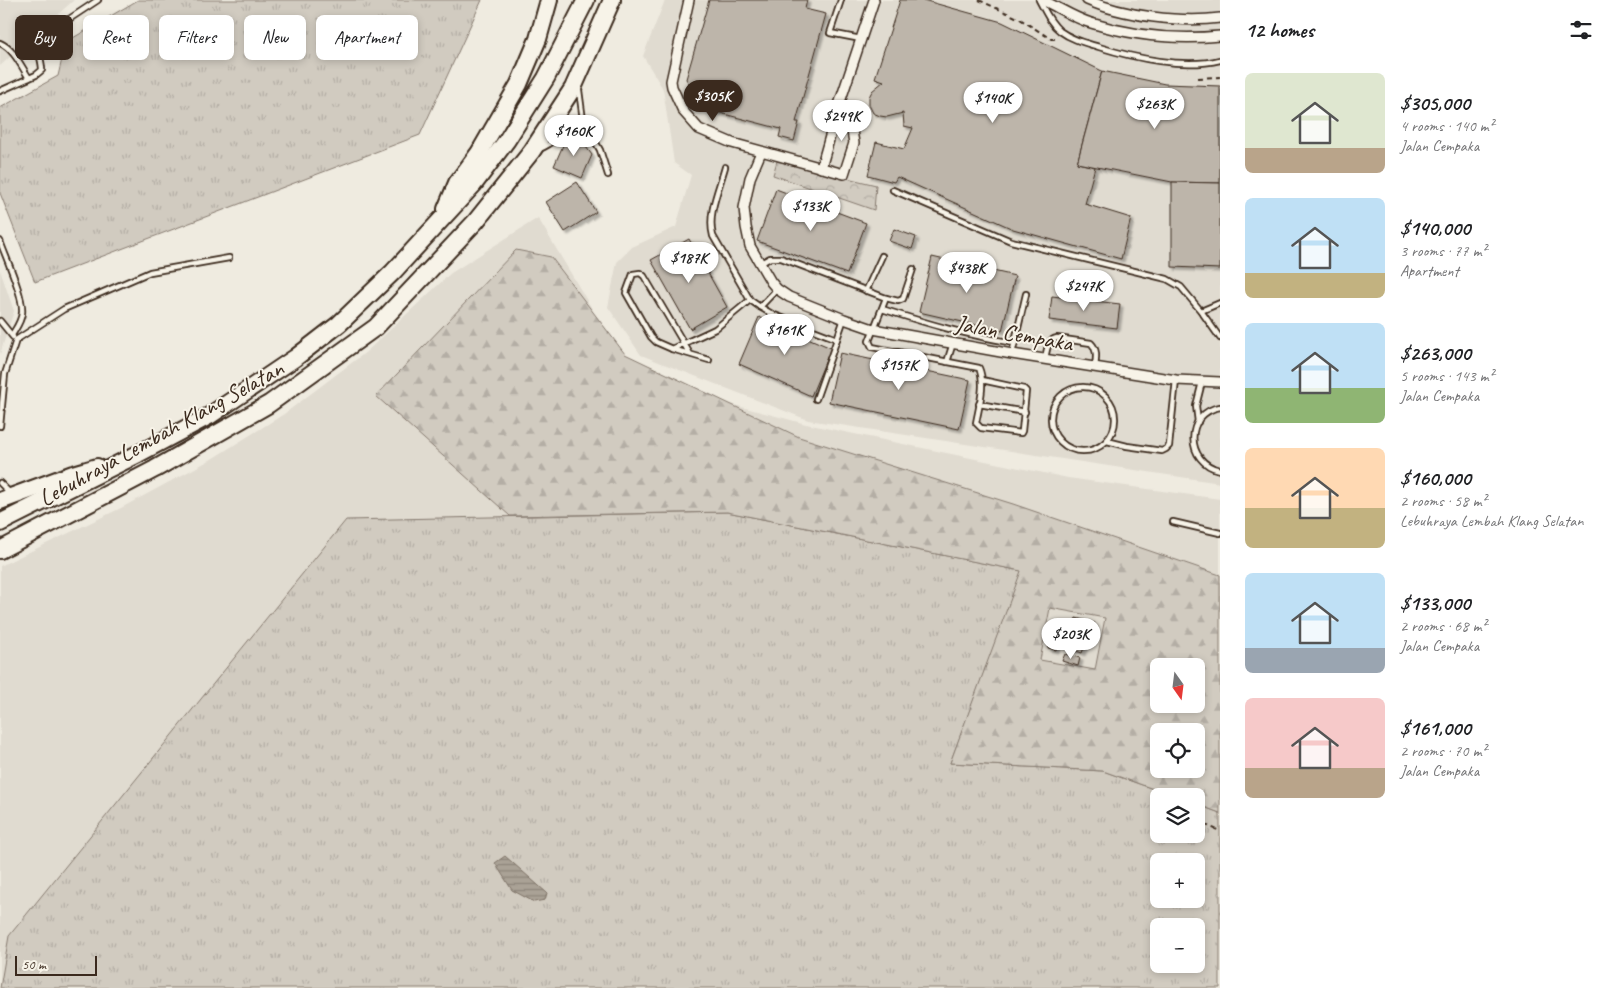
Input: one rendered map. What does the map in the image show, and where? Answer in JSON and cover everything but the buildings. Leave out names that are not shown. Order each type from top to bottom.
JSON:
[{"type":"highway","points":[[441,220],[457,183],[479,153],[519,84],[538,38],[549,0]]},
{"type":"highway","name":"Lebuhraya Lembah Klang Selatan","points":[[0,523],[209,416],[294,358],[339,324],[393,272],[474,184],[507,140],[546,78],[586,0]]},
{"type":"highway","name":"Lebuhraya Lembah Klang Selatan","points":[[0,550],[155,469],[269,404],[376,327],[476,221],[532,151],[573,88],[612,0]]},
{"type":"highway","points":[[7,498],[73,474],[138,454]]},
{"type":"street","points":[[688,0],[670,81],[683,111],[700,129],[732,143],[844,174],[854,143],[852,130],[838,108]]},
{"type":"street","points":[[821,168],[838,108],[874,0]]},
{"type":"street","points":[[1040,0],[1090,23],[1156,37],[1200,38],[1220,36]]},
{"type":"street","points":[[1087,0],[1095,4],[1138,15],[1202,20],[1220,18]]},
{"type":"street","points":[[761,152],[750,178],[744,208],[746,227],[750,246],[777,289]]},
{"type":"street","name":"Jalan Cempaka","points":[[777,289],[790,297],[873,329],[1012,354],[1176,380],[1220,382]]},
{"type":"lane","points":[[0,91],[36,75],[42,70],[38,43],[42,38],[98,0]]},
{"type":"lane","points":[[841,0],[830,33],[861,39]]},
{"type":"lane","points":[[1040,0],[1051,22],[1072,39],[1130,56],[1168,61],[1209,62],[1220,60]]},
{"type":"lane","points":[[0,43],[13,52],[29,78]]},
{"type":"lane","points":[[582,68],[578,92],[583,120],[600,150],[608,175]]},
{"type":"lane","points":[[532,151],[552,143],[574,123],[583,120]]},
{"type":"lane","points":[[725,167],[711,216],[711,226],[713,236],[750,300],[772,314],[837,340]]},
{"type":"lane","points":[[893,190],[1011,241],[1167,279],[1181,287],[1220,338]]},
{"type":"lane","points":[[0,241],[20,298],[22,311],[20,321],[12,335]]},
{"type":"lane","points":[[866,291],[882,256]]},
{"type":"lane","points":[[0,426],[5,374],[16,340],[64,309],[150,272],[229,258]]},
{"type":"lane","points":[[761,263],[770,258],[781,258],[866,291],[898,301],[903,299],[913,269]]},
{"type":"lane","points":[[690,354],[644,276],[636,273],[633,274],[627,289],[628,299],[651,337],[661,345],[709,360]]},
{"type":"lane","points":[[760,307],[777,289]]},
{"type":"lane","points":[[1012,354],[1026,294]]},
{"type":"lane","points":[[886,298],[869,341],[872,347],[979,368],[982,380],[976,423],[981,428],[1018,434],[1022,431],[1025,412],[1027,395],[1024,389],[982,380]]},
{"type":"lane","points":[[672,349],[715,329],[750,300]]},
{"type":"lane","points":[[1201,311],[1220,303]]},
{"type":"lane","points":[[882,308],[945,328],[1015,343]]},
{"type":"lane","points":[[816,399],[844,319]]},
{"type":"lane","points":[[0,321],[16,340]]},
{"type":"lane","points":[[1045,359],[1049,343],[1052,339],[1057,338],[1091,343],[1095,347],[1096,352],[1095,367]]},
{"type":"lane","points":[[947,362],[953,343]]},
{"type":"lane","points":[[1107,441],[1127,446],[1166,450],[1169,446],[1176,380]]},
{"type":"lane","points":[[1198,422],[1196,406],[1202,382]]},
{"type":"lane","points":[[1078,387],[1100,392],[1108,399],[1114,409],[1115,420],[1113,431],[1107,441],[1099,447],[1085,451],[1070,449],[1061,444],[1055,436],[1051,422],[1053,407],[1058,398],[1067,391],[1078,387]]},
{"type":"lane","points":[[979,404],[1025,412]]},
{"type":"lane","points":[[1220,408],[1205,414],[1198,422],[1193,436],[1195,451],[1200,460],[1208,466],[1220,470]]},
{"type":"lane","points":[[0,483],[7,498]]},
{"type":"lane","points":[[1173,522],[1220,533]]},
{"type":"path","points":[[979,0],[1020,19],[1051,40],[1072,39]]},
{"type":"path","points":[[1198,78],[1220,77]]},
{"type":"path","points":[[1205,825],[1220,831]]},
{"type":"shaded area","points":[[0,0],[74,0],[57,15],[15,15],[15,53],[0,66]]},
{"type":"shaded area","points":[[665,0],[1220,0],[1220,483],[808,420],[641,355],[608,307],[617,262],[632,247],[676,227],[691,175],[674,163],[663,89],[643,56]]},
{"type":"shaded area","points":[[538,218],[633,378],[806,424],[1068,478],[1220,499],[1220,988],[0,988],[0,566],[121,508],[210,460],[284,414],[366,352],[451,273]]},
{"type":"shaded area","points":[[0,270],[14,311],[0,354]]},
{"type":"shaded area","points":[[505,856],[547,893],[545,900],[534,902],[512,890],[495,863]]},
{"type":"green space","points":[[138,0],[482,0],[420,135],[35,282],[0,193],[0,108],[58,76],[62,60],[73,60],[73,38],[83,32],[83,60],[149,60],[149,15],[112,15]]},
{"type":"green space","points":[[777,161],[876,185],[874,210],[773,175]]},
{"type":"green space","points":[[516,250],[551,257],[625,354],[799,437],[1013,504],[1220,575],[1220,813],[1205,807],[1205,788],[1151,788],[1103,771],[950,763],[1021,571],[727,512],[510,516],[376,396]],"holes":[[[1050,608],[1105,618],[1095,670],[1040,660]]]},
{"type":"green space","points":[[727,512],[1022,571],[950,763],[1103,771],[1151,788],[1150,843],[1205,843],[1205,807],[1220,813],[1220,988],[0,988],[9,936],[346,520]]}]
